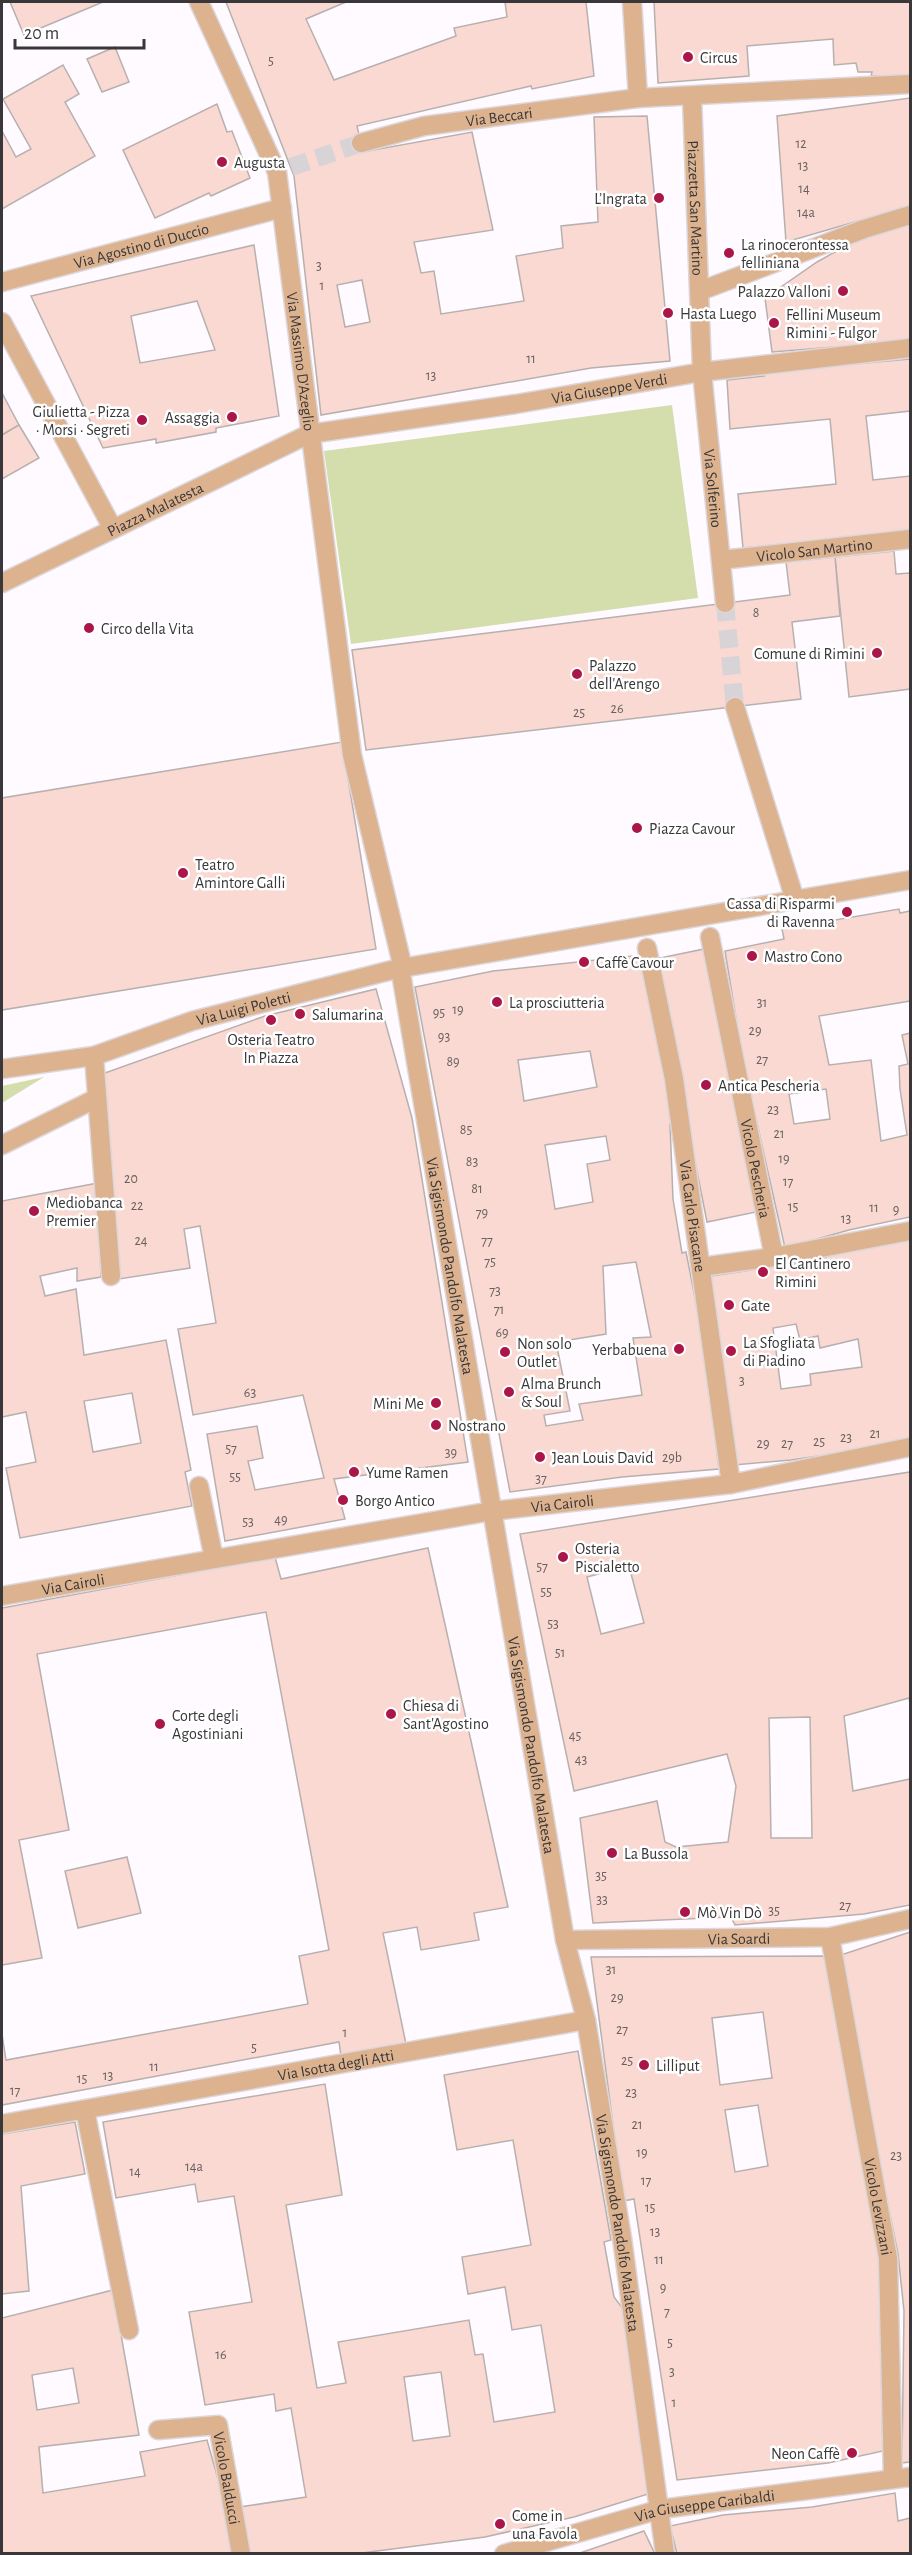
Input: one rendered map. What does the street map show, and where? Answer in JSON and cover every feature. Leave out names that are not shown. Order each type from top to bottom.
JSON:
[{"type":"street","name":"Via Massimo D'Azeglio","points":[[199,2],[284,169],[282,208],[309,434],[350,737],[400,972]]},
{"type":"street","points":[[632,2],[638,98],[910,84]]},
{"type":"street","name":"Piazzetta San Martino","points":[[692,97],[702,372]]},
{"type":"street","name":"Via Beccari","points":[[362,142],[424,126],[638,98]]},
{"type":"street","name":"Via Agostino di Duccio","points":[[2,282],[282,208]]},
{"type":"street","points":[[700,291],[864,229],[910,215]]},
{"type":"street","points":[[2,322],[113,529]]},
{"type":"street","name":"Via Giuseppe Verdi","points":[[309,434],[516,404],[702,372],[910,348]]},
{"type":"street","name":"Via Solferino","points":[[702,372],[725,603]]},
{"type":"street","name":"Piazza Malatesta","points":[[2,583],[309,434]]},
{"type":"street","name":"Vicolo San Martino","points":[[721,560],[910,539]]},
{"type":"street","points":[[736,711],[795,900]]},
{"type":"street","points":[[400,972],[910,880]]},
{"type":"street","name":"Vicolo Pescheria","points":[[711,938],[774,1257]]},
{"type":"street","name":"Via Carlo Pisacane","points":[[647,948],[674,1079],[731,1484]]},
{"type":"street","name":"Via Luigi Poletti","points":[[2,1069],[94,1056],[192,1021],[400,972]]},
{"type":"street","name":"Via Sigismondo Pandolfo Malatesta","points":[[400,972],[565,1940],[586,2020],[622,2238],[661,2509],[665,2553]]},
{"type":"street","points":[[94,1056],[111,1276]]},
{"type":"street","points":[[2,1145],[97,1098]]},
{"type":"street","points":[[700,1267],[774,1257],[910,1231]]},
{"type":"street","name":"Via Cairoli","points":[[2,1596],[492,1511],[731,1484],[910,1448]]},
{"type":"street","points":[[199,1486],[214,1559]]},
{"type":"street","name":"Via Soardi","points":[[565,1940],[830,1937],[910,1919]]},
{"type":"street","name":"Vicolo Levizzani","points":[[830,1937],[888,2258],[902,2478]]},
{"type":"street","name":"Via Isotta degli Atti","points":[[2,2124],[586,2020]]},
{"type":"street","points":[[85,2110],[129,2330]]},
{"type":"street","name":"Vicolo Balducci","points":[[158,2430],[218,2425],[241,2553]]},
{"type":"street","name":"Via Giuseppe Garibaldi","points":[[504,2553],[661,2509],[902,2478]]},
{"type":"green space","points":[[672,405],[698,598],[351,644],[324,451]]},
{"type":"green space","points":[[44,1077],[2,1103],[2,1086]]},
{"type":"building","points":[[10,2],[103,2],[24,35]]},
{"type":"building","points":[[226,2],[346,2],[306,19],[334,80],[456,36],[454,28],[507,17],[505,2],[586,2],[594,76],[532,89],[531,86],[357,126],[363,152],[472,132],[493,230],[414,242],[421,273],[434,271],[441,314],[524,301],[516,256],[563,248],[561,226],[598,222],[594,117],[647,116],[670,361],[591,368],[321,415],[294,176]],"holes":[[[362,280],[370,322],[345,327],[337,285]]]},
{"type":"building","points":[[654,2],[910,2],[910,76],[871,76],[872,72],[858,72],[856,63],[834,65],[833,39],[747,46],[749,76],[658,83]]},
{"type":"building","points":[[115,47],[129,82],[102,92],[87,59]]},
{"type":"building","points":[[63,65],[79,94],[65,102],[95,156],[2,209],[2,131],[16,157],[31,149],[3,99]]},
{"type":"building","points":[[910,98],[910,206],[786,242],[777,116]]},
{"type":"building","points":[[217,104],[227,132],[232,131],[250,178],[211,196],[209,193],[155,218],[123,150]]},
{"type":"building","name":"Palazzo Valloni","points":[[910,221],[910,341],[772,352],[765,298],[817,262],[849,244],[883,229]]},
{"type":"building","points":[[254,245],[279,416],[216,428],[216,432],[156,443],[156,439],[103,448],[31,296]],"holes":[[[197,301],[215,350],[140,363],[131,316]]]},
{"type":"building","points":[[910,359],[910,411],[866,416],[873,480],[910,476],[910,532],[743,548],[738,494],[836,484],[830,419],[730,429],[727,380],[764,376],[764,372]]},
{"type":"building","points":[[2,393],[19,425],[2,435]]},
{"type":"building","points":[[19,425],[39,458],[2,479],[2,435]]},
{"type":"building","name":"Comune di Rimini","points":[[894,551],[896,574],[910,573],[910,689],[849,697],[835,557]]},
{"type":"building","name":"Palazzo dell'Arengo","points":[[835,557],[840,616],[792,622],[801,699],[366,750],[352,650],[790,595],[786,562]]},
{"type":"building","name":"Teatro Amintore Galli","points":[[342,742],[376,949],[2,1010],[2,798]]},
{"type":"building","points":[[899,909],[900,913],[910,911],[910,1001],[819,1016],[829,1065],[871,1060],[881,1141],[907,1135],[899,1066],[908,1064],[902,1035],[910,1033],[910,1217],[849,1230],[785,1248],[743,1061],[725,951],[784,939],[782,929]],"holes":[[[826,1089],[830,1119],[794,1124],[789,1094]]]},
{"type":"building","name":"Antica Pescheria","points":[[704,949],[756,1212],[707,1222],[655,959]]},
{"type":"building","points":[[642,955],[674,1123],[670,1124],[673,1199],[682,1253],[686,1252],[702,1333],[719,1469],[622,1477],[510,1492],[415,987],[493,971]],"holes":[[[590,1051],[597,1087],[524,1101],[518,1060]],[[606,1136],[610,1160],[587,1164],[593,1202],[555,1209],[545,1145]],[[636,1262],[651,1337],[633,1338],[642,1395],[579,1404],[583,1420],[546,1426],[544,1415],[570,1411],[556,1342],[606,1334],[603,1266]]]},
{"type":"building","points":[[376,989],[412,1118],[468,1462],[334,1479],[345,1519],[225,1541],[207,1434],[257,1426],[263,1458],[248,1461],[255,1490],[324,1478],[303,1395],[193,1415],[178,1329],[216,1323],[200,1226],[184,1229],[190,1268],[119,1279],[102,1074],[265,1016]]},
{"type":"building","points":[[98,1183],[101,1277],[77,1281],[77,1268],[40,1276],[45,1296],[76,1289],[84,1355],[166,1340],[191,1470],[185,1472],[192,1506],[20,1538],[6,1468],[36,1462],[26,1412],[2,1417],[2,1201]],"holes":[[[132,1393],[141,1443],[93,1452],[84,1401]]]},
{"type":"building","points":[[910,1239],[910,1443],[791,1460],[734,1465],[711,1276],[824,1259],[832,1253]],"holes":[[[796,1324],[800,1340],[818,1336],[820,1348],[858,1339],[862,1367],[810,1374],[811,1385],[781,1389],[773,1328]]]},
{"type":"building","points":[[910,1472],[910,1703],[909,1698],[844,1716],[853,1791],[910,1779],[910,1905],[864,1914],[735,1925],[731,1917],[593,1923],[580,1818],[657,1801],[665,1842],[676,1847],[728,1842],[736,1786],[727,1754],[574,1791],[520,1534]],"holes":[[[629,1566],[644,1623],[601,1634],[587,1577]],[[810,1717],[812,1838],[771,1838],[769,1718]]]},
{"type":"building","points":[[428,1548],[508,1907],[474,1913],[479,1940],[421,1950],[417,1927],[383,1933],[406,2044],[341,2056],[339,2042],[2,2105],[2,2034],[6,2060],[308,2004],[299,1956],[329,1950],[266,1612],[37,1654],[69,1830],[19,1840],[42,1958],[2,1965],[2,1608],[275,1557],[281,1579]]},
{"type":"building","points":[[127,1857],[141,1913],[78,1928],[65,1871]]},
{"type":"building","points":[[910,1932],[910,2462],[902,2463],[904,2311],[898,2254],[853,2033],[841,1955]]},
{"type":"building","points":[[824,1956],[879,2256],[883,2451],[828,2463],[677,2480],[634,2199],[623,2201],[591,1957]],"holes":[[[763,2012],[772,2078],[720,2085],[712,2018]],[[758,2105],[768,2166],[735,2172],[725,2110]]]},
{"type":"building","points":[[578,2051],[611,2240],[604,2242],[614,2297],[626,2313],[648,2494],[574,2517],[485,2537],[354,2554],[248,2554],[240,2507],[306,2497],[291,2408],[276,2411],[274,2394],[205,2405],[189,2312],[252,2302],[234,2196],[198,2202],[195,2184],[116,2198],[103,2122],[325,2084],[342,2195],[286,2205],[317,2388],[346,2383],[338,2342],[469,2320],[475,2355],[483,2354],[494,2422],[555,2412],[541,2325],[512,2330],[505,2287],[468,2294],[462,2257],[531,2245],[513,2140],[457,2150],[444,2075]],"holes":[[[441,2372],[450,2436],[413,2441],[404,2377]]]},
{"type":"building","points":[[75,2122],[85,2174],[21,2186],[29,2291],[2,2294],[2,2134]]},
{"type":"building","points":[[113,2290],[139,2435],[39,2447],[43,2493],[145,2476],[140,2452],[207,2440],[220,2486],[234,2554],[2,2554],[2,2318]],"holes":[[[73,2368],[79,2403],[37,2410],[32,2375]]]},
{"type":"building","points":[[895,2493],[898,2521],[910,2518],[910,2554],[677,2554],[670,2526],[723,2515],[812,2507]]},
{"type":"building","points":[[644,2531],[655,2554],[577,2554]]},
{"type":"tunnel","points":[[291,167],[361,143]]},
{"type":"tunnel","points":[[725,603],[735,707]]},
{"type":"place","name":"Circus","points":[[688,57]]},
{"type":"place","name":"Augusta","points":[[222,162]]},
{"type":"place","name":"L’Ingrata","points":[[659,198]]},
{"type":"place","name":"La rinocerontessa felliniana","points":[[729,253]]},
{"type":"place","name":"Palazzo Valloni","points":[[843,291]]},
{"type":"place","name":"Hasta Luego","points":[[668,313]]},
{"type":"place","name":"Fellini Museum Rimini - Fulgor","points":[[774,323]]},
{"type":"place","name":"Assaggia","points":[[232,417]]},
{"type":"place","name":"Giulietta - Pizza • Morsi • Segreti","points":[[142,420]]},
{"type":"place","name":"Circo della Vita","points":[[89,628]]},
{"type":"place","name":"Comune di Rimini","points":[[877,653]]},
{"type":"place","name":"Palazzo dell'Arengo","points":[[577,674]]},
{"type":"place","name":"Piazza Cavour","points":[[637,828]]},
{"type":"place","name":"Teatro Amintore Galli","points":[[183,873]]},
{"type":"place","name":"Cassa di Risparmi di Ravenna","points":[[847,912]]},
{"type":"place","name":"Mastro Cono","points":[[752,956]]},
{"type":"place","name":"Caffè Cavour","points":[[584,962]]},
{"type":"place","name":"La prosciutteria","points":[[497,1002]]},
{"type":"place","name":"Salumarina","points":[[300,1014]]},
{"type":"place","name":"Osteria Teatro In Piazza","points":[[271,1020]]},
{"type":"place","name":"Antica Pescheria","points":[[706,1085]]},
{"type":"place","name":"Mediobanca Premier","points":[[34,1211]]},
{"type":"place","name":"El Cantinero Rimini","points":[[763,1272]]},
{"type":"place","name":"Gate","points":[[729,1305]]},
{"type":"place","name":"Yerbabuena","points":[[679,1349]]},
{"type":"place","name":"La Sfogliata di Piadino","points":[[731,1351]]},
{"type":"place","name":"Non solo Outlet","points":[[505,1352]]},
{"type":"place","name":"Alma Brunch & Soul","points":[[509,1392]]},
{"type":"place","name":"Mini Me","points":[[436,1403]]},
{"type":"place","name":"Nostrano","points":[[436,1425]]},
{"type":"place","name":"Jean Louis David","points":[[540,1457]]},
{"type":"place","name":"Yume Ramen","points":[[354,1472]]},
{"type":"place","name":"Borgo Antico","points":[[343,1500]]},
{"type":"place","name":"Osteria Piscialetto","points":[[563,1557]]},
{"type":"place","name":"Chiesa di Sant'Agostino","points":[[391,1714]]},
{"type":"place","name":"Corte degli Agostiniani","points":[[160,1724]]},
{"type":"place","name":"La Bussola","points":[[612,1853]]},
{"type":"place","name":"Mò Vin Dò","points":[[685,1912]]},
{"type":"place","name":"Lilliput","points":[[644,2065]]},
{"type":"place","name":"Neon Caffè","points":[[852,2453]]},
{"type":"place","name":"Come in una Favola","points":[[500,2524]]}]
